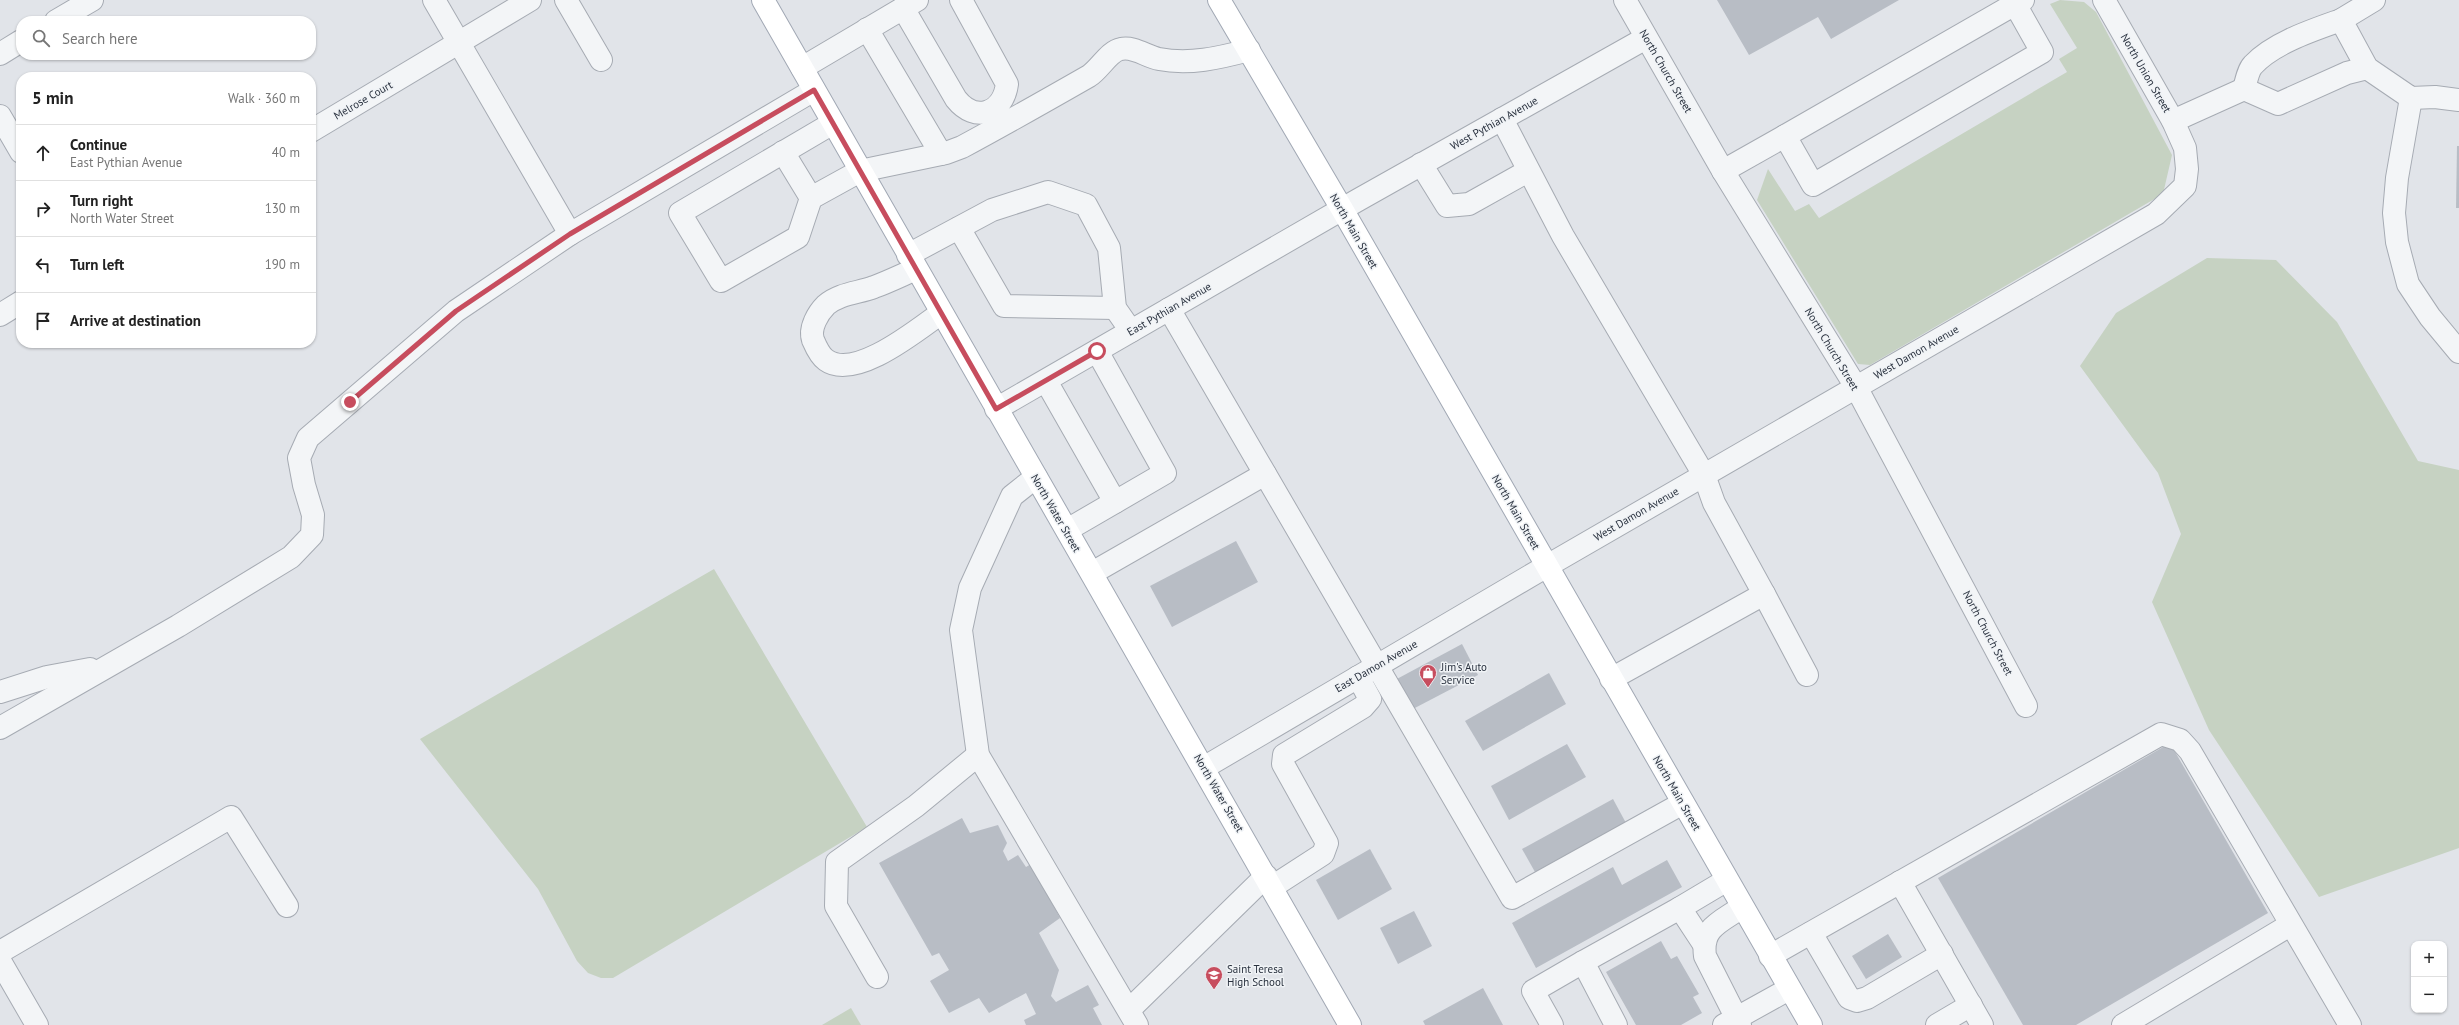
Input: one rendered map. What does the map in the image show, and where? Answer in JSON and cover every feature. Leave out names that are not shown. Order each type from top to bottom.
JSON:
[{"type":"main road","name":"North Water Street","points":[[764,0],[996,409],[1205,767],[1350,1025]]},
{"type":"main road","name":"North Main Street","points":[[1219,0],[1342,209],[1682,803],[1811,1025]]},
{"type":"street","points":[[65,16],[92,0]]},
{"type":"street","points":[[434,0],[458,44],[570,234]]},
{"type":"street","name":"Melrose Court","points":[[316,128],[530,0]]},
{"type":"street","points":[[566,0],[601,60]]},
{"type":"street","points":[[961,0],[1007,84],[1006,92],[1001,102],[998,116]]},
{"type":"street","name":"North Church Street","points":[[1625,0],[1723,171],[1856,387],[2026,706]]},
{"type":"street","name":"North Union Street","points":[[2104,0],[2173,121],[2185,148]]},
{"type":"street","points":[[2173,121],[2244,88],[2252,66],[2269,52],[2303,34],[2341,20],[2374,0]]},
{"type":"street","points":[[1723,171],[2019,2],[2042,52],[1813,185],[1785,136]]},
{"type":"street","points":[[802,68],[910,4],[961,106],[975,114],[984,113],[998,116]]},
{"type":"street","points":[[2341,20],[2367,68],[2411,98],[2435,97],[2459,100]]},
{"type":"street","points":[[867,29],[941,154]]},
{"type":"street","name":"West Pythian Avenue","points":[[1342,209],[1646,38]]},
{"type":"street","points":[[0,54],[16,44]]},
{"type":"street","points":[[833,123],[680,213],[721,281],[798,237],[811,198],[860,171],[941,154],[962,147],[998,116],[1093,73],[1112,53],[1121,48],[1132,50],[1152,58],[1184,62],[1225,57],[1249,50]]},
{"type":"street","points":[[2244,88],[2278,104],[2346,74],[2367,68]]},
{"type":"street","points":[[0,728],[107,665],[178,626],[291,557],[312,535],[313,515],[304,485],[299,458],[308,438],[456,311],[570,234],[814,90]]},
{"type":"street","points":[[2411,98],[2397,178],[2394,213],[2397,242],[2408,284],[2430,317],[2459,352]]},
{"type":"street","points":[[0,116],[16,143]]},
{"type":"street","points":[[1502,119],[1563,236],[1704,475],[1714,503],[1807,675]]},
{"type":"street","name":"West Damon Avenue","points":[[1546,566],[2156,214],[2185,186],[2187,169],[2185,148]]},
{"type":"street","points":[[784,152],[811,198]]},
{"type":"street","points":[[1421,164],[1446,206],[1469,204],[1528,171]]},
{"type":"street","points":[[941,313],[890,348],[858,362],[846,365],[833,364],[824,360],[812,338],[813,325],[827,304],[841,296],[873,288],[959,228],[992,210],[1048,192],[1086,205],[1109,248],[1115,308],[1131,331]]},
{"type":"street","name":"East Pythian Avenue","points":[[996,409],[1342,209]]},
{"type":"street","points":[[959,228],[1004,306],[1115,308]]},
{"type":"street","points":[[0,315],[16,305]]},
{"type":"street","points":[[1169,309],[1512,898],[1682,803]]},
{"type":"street","points":[[1066,530],[1165,473],[1097,351]]},
{"type":"street","points":[[1046,381],[1115,502]]},
{"type":"street","points":[[1092,573],[1265,474]]},
{"type":"street","points":[[1036,477],[1012,496],[970,588],[962,630],[978,755],[1133,1018],[1269,882],[1323,854],[1327,843],[1283,764],[1284,755],[1363,707],[1370,699],[1358,677]]},
{"type":"street","name":"East Damon Avenue","points":[[1205,767],[1546,566]]},
{"type":"street","points":[[1611,679],[1764,594]]},
{"type":"street","points":[[0,692],[48,677],[107,665]]},
{"type":"street","points":[[1770,956],[2161,734],[2180,740],[2190,751],[2290,925],[2350,1025]]},
{"type":"street","points":[[877,977],[836,906],[837,862],[916,806],[978,755]]},
{"type":"street","points":[[0,952],[231,817],[287,906]]},
{"type":"street","points":[[1552,1025],[1533,991],[1727,880]]},
{"type":"street","points":[[1900,882],[1982,1025]]},
{"type":"street","points":[[1703,943],[1710,929],[1742,907]]},
{"type":"street","points":[[1680,908],[1703,943],[1704,956],[1733,1023],[1789,989]]},
{"type":"street","points":[[2123,1025],[2290,925]]},
{"type":"street","points":[[1811,933],[1849,998],[1857,1001],[1867,998],[1942,954]]},
{"type":"street","points":[[0,961],[29,1022]]},
{"type":"street","points":[[1583,962],[1616,1025]]},
{"type":"street","points":[[1937,1025],[1971,1005]]},
{"type":"green space","points":[[2060,0],[2084,2],[2096,12],[2172,155],[2163,194],[1870,365],[1858,364],[1757,200],[1768,169],[1795,211],[1809,204],[1819,218],[2067,72],[2059,59],[2077,48],[2050,4]]},
{"type":"green space","points":[[2207,258],[2276,260],[2337,322],[2418,461],[2459,470],[2459,848],[2319,897],[2209,730],[2152,602],[2181,534],[2158,473],[2080,366],[2116,313]]},
{"type":"green space","points":[[714,569],[867,827],[613,978],[601,978],[588,973],[577,961],[538,889],[420,739]]},
{"type":"green space","points":[[851,1008],[861,1025],[822,1025]]},
{"type":"building","points":[[1717,0],[1899,0],[1831,39],[1818,17],[1749,55]]},
{"type":"building","points":[[2457,146],[2459,146],[2459,208],[2456,208]]},
{"type":"building","points":[[1236,541],[1258,582],[1172,627],[1150,586]]},
{"type":"building","points":[[1462,644],[1478,675],[1411,710],[1395,680]]},
{"type":"building","points":[[1549,673],[1566,704],[1483,751],[1465,721]]},
{"type":"building","points":[[2170,743],[2268,913],[2076,1025],[2023,1025],[1938,878]]},
{"type":"building","points":[[1567,744],[1586,777],[1509,820],[1491,786]]},
{"type":"building","points":[[1613,799],[1626,823],[1535,872],[1522,849]]},
{"type":"building","points":[[962,818],[970,833],[998,825],[1007,843],[1003,851],[1008,861],[1018,855],[1026,867],[1031,864],[1060,918],[1039,933],[1059,970],[1051,996],[1056,1002],[1088,985],[1099,1005],[1093,1008],[1102,1025],[1026,1025],[1024,1020],[1036,1014],[1026,993],[989,1013],[979,998],[949,1013],[930,981],[949,970],[939,953],[932,956],[879,863]]},
{"type":"building","points":[[1370,849],[1392,889],[1338,920],[1316,880]]},
{"type":"building","points":[[1667,860],[1682,887],[1536,968],[1512,923],[1613,867],[1622,885]]},
{"type":"building","points":[[1414,911],[1432,946],[1398,964],[1380,928]]},
{"type":"building","points":[[1888,934],[1902,957],[1866,979],[1852,956]]},
{"type":"building","points":[[1661,941],[1671,959],[1677,956],[1699,994],[1693,997],[1702,1013],[1681,1025],[1636,1025],[1606,972]]},
{"type":"building","points":[[1483,988],[1503,1025],[1425,1025],[1423,1021]]},
{"type":"place","name":"Jim's Auto Service","points":[[1428,688]]},
{"type":"place","name":"Saint Teresa High School","points":[[1214,990]]},
{"type":"route","points":[[350,402],[456,311],[570,234],[814,90],[996,409],[1097,351]]}]
